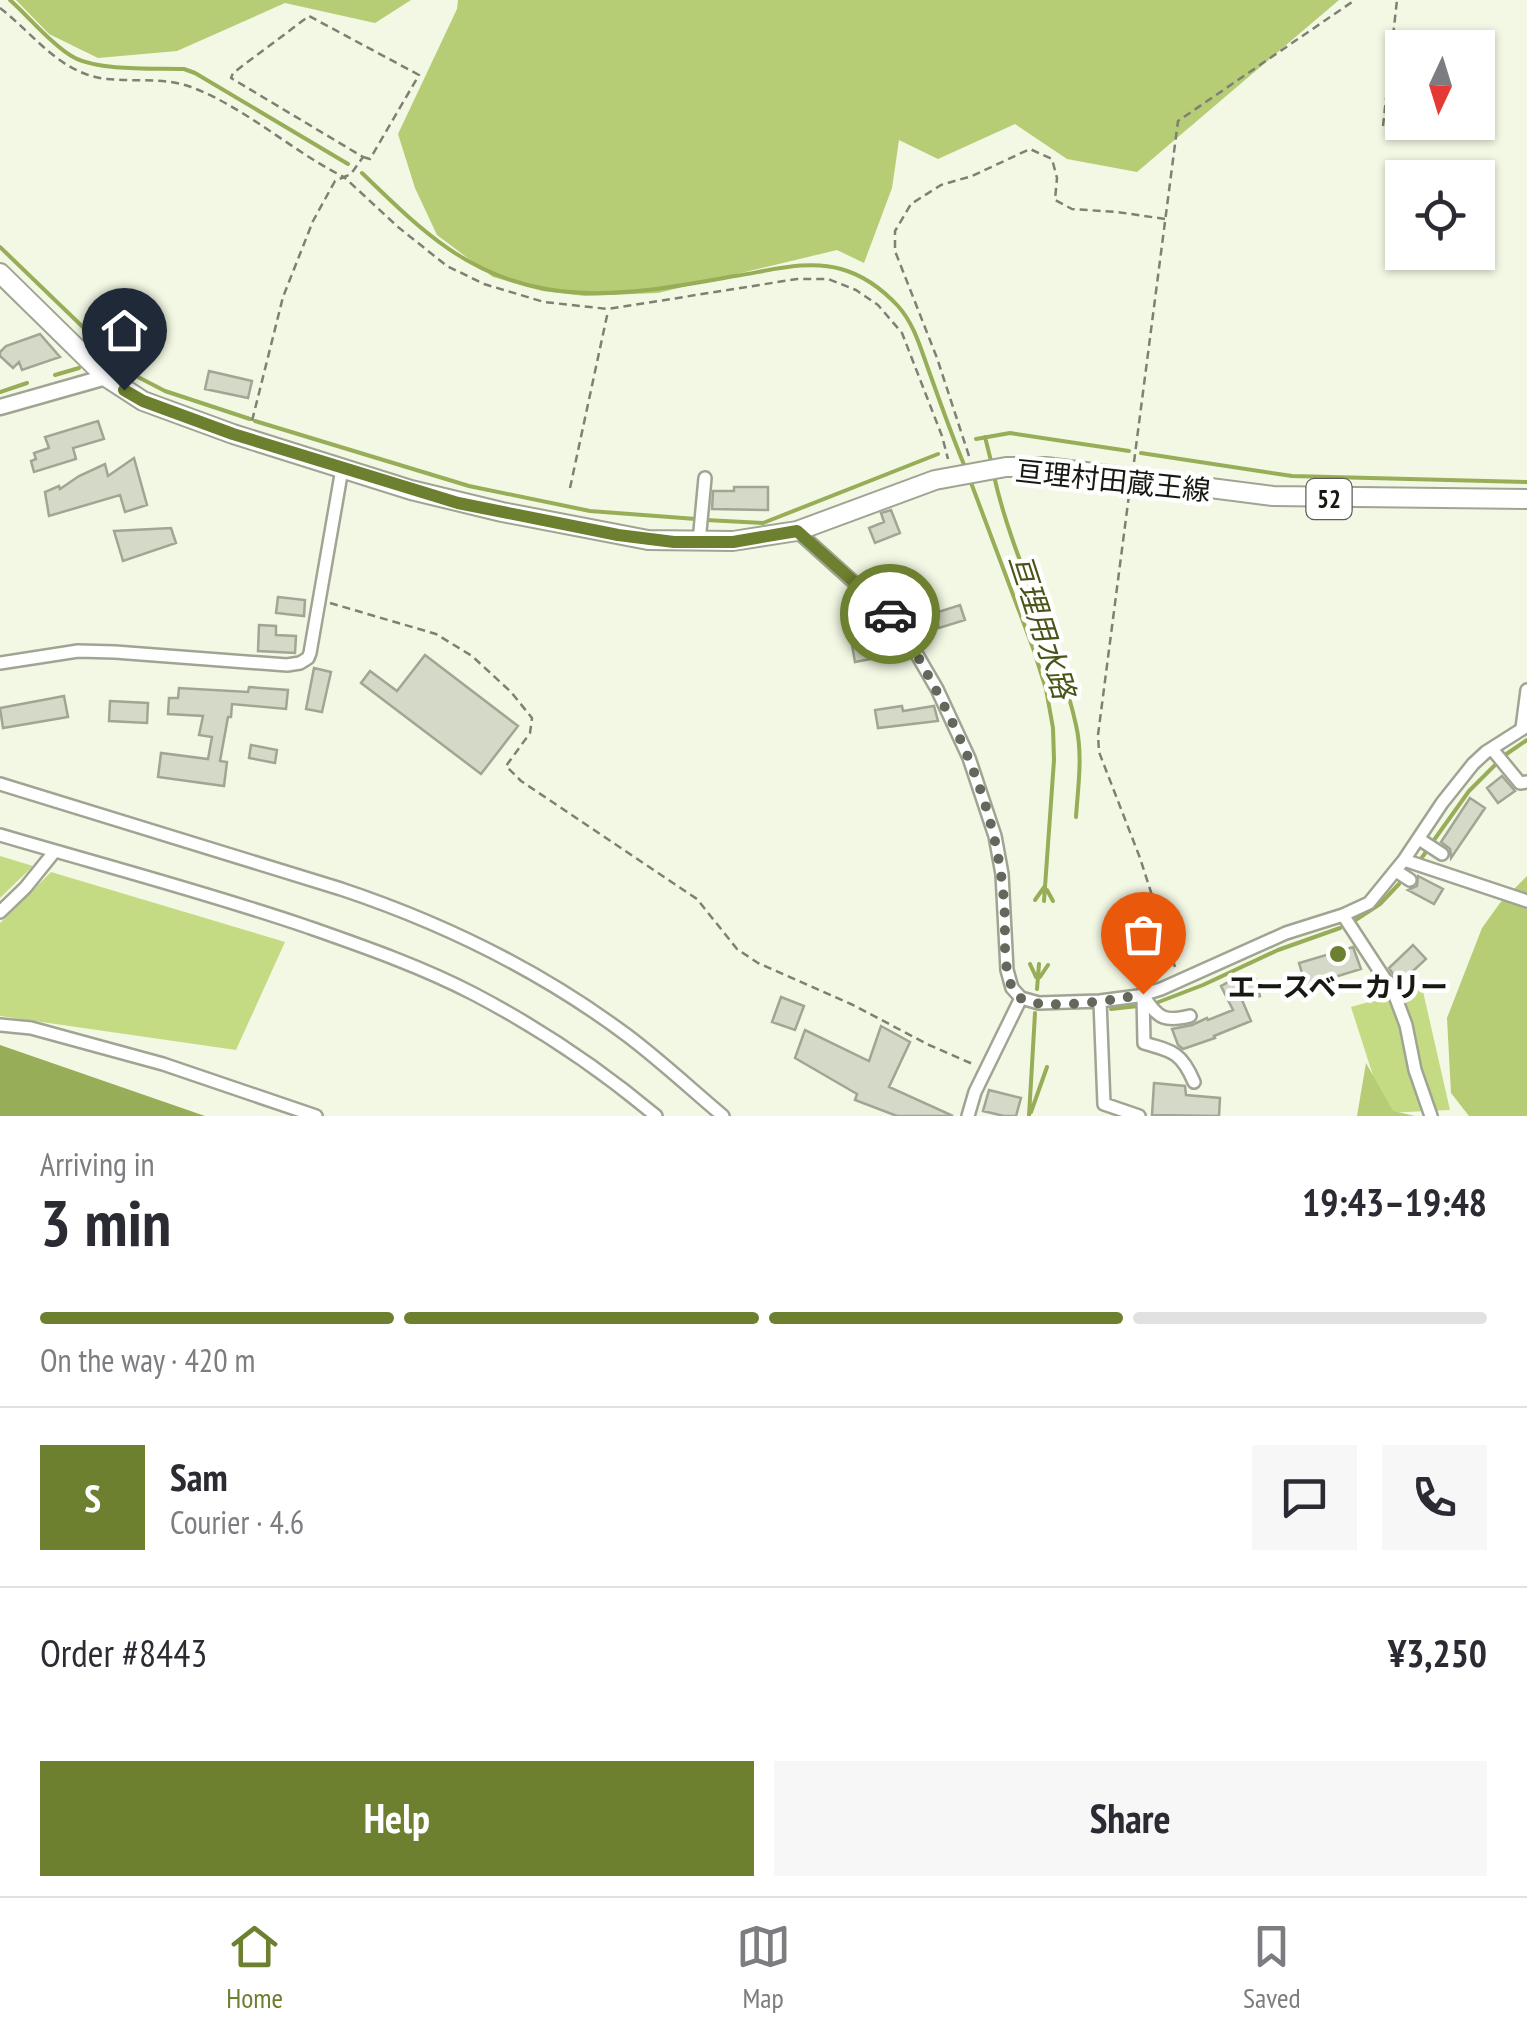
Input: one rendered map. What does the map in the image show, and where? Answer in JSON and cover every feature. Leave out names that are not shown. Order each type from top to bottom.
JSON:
[{"type":"main road","name":"亘理村田蔵王線","points":[[0,273],[106,377],[143,401],[410,490],[487,510],[648,540],[733,542],[797,531],[952,475],[1006,468],[1046,467],[1273,496],[1527,499]]},
{"type":"street","points":[[0,406],[106,377]]},
{"type":"street","points":[[0,662],[78,651],[300,664],[310,653],[342,469]]},
{"type":"street","points":[[699,542],[705,478]]},
{"type":"street","points":[[797,531],[898,622],[952,719],[995,836],[1012,988],[1021,998],[1039,1004],[1143,994],[1370,902],[1472,764],[1526,727],[1527,690]]},
{"type":"street","points":[[1492,748],[1520,784],[1527,782]]},
{"type":"street","points":[[0,784],[396,907],[454,932],[504,958],[629,1037],[722,1116]]},
{"type":"street","points":[[0,835],[267,913],[401,961],[472,993],[543,1034],[656,1116]]},
{"type":"street","points":[[1419,839],[1442,854]]},
{"type":"street","points":[[0,912],[55,851]]},
{"type":"street","points":[[1400,865],[1410,880]]},
{"type":"street","points":[[1400,865],[1527,900]]},
{"type":"street","points":[[1342,916],[1394,994],[1431,1116]]},
{"type":"street","points":[[1143,994],[1154,1012],[1164,1018],[1190,1016]]},
{"type":"street","points":[[1143,994],[1144,1043],[1174,1052],[1186,1064],[1194,1082]]},
{"type":"street","points":[[968,1116],[975,1092],[1021,998]]},
{"type":"street","points":[[1097,1116],[1104,1104],[1100,1001]]},
{"type":"street","points":[[0,1026],[31,1028],[162,1064],[316,1116]]},
{"type":"street","points":[[1104,1104],[1139,1116]]},
{"type":"path","points":[[1180,982],[1140,858],[1099,752],[1098,735],[1178,121],[1356,0]]},
{"type":"path","points":[[1384,126],[1397,0]]},
{"type":"path","points":[[0,8],[58,61],[84,74],[106,79],[174,82],[242,114],[344,176],[446,266],[484,284],[544,302],[608,309],[796,279],[828,279],[856,290],[878,304],[902,333],[942,436],[952,475]]},
{"type":"path","points":[[309,16],[419,75],[370,159],[364,156],[231,78],[234,73],[309,16]]},
{"type":"path","points":[[975,471],[896,251],[894,231],[912,204],[941,185],[972,176],[1030,148],[1052,158],[1058,178],[1055,200],[1072,209],[1166,220]]},
{"type":"path","points":[[246,438],[284,297],[313,222],[336,181],[350,174],[364,156]]},
{"type":"path","points":[[570,488],[608,309]]},
{"type":"path","points":[[319,600],[436,634],[472,656],[512,692],[532,718],[530,734],[506,766],[696,899],[747,956],[986,1070]]},
{"type":"shaded area","points":[[16,0],[411,0],[375,23],[285,3],[177,51],[98,58],[49,34]]},
{"type":"shaded area","points":[[458,0],[1339,0],[1137,172],[1067,159],[1015,124],[938,159],[899,140],[892,188],[864,263],[837,250],[658,293],[585,296],[542,291],[493,277],[437,235],[415,188],[398,134]]},
{"type":"shaded area","points":[[0,856],[33,866],[0,898]]},
{"type":"shaded area","points":[[51,872],[285,942],[236,1050],[0,1016],[0,923]]},
{"type":"shaded area","points":[[1527,876],[1527,1116],[1469,1116],[1451,1093],[1447,1018],[1482,928]]},
{"type":"shaded area","points":[[1422,987],[1450,1110],[1385,1113],[1351,1007]]},
{"type":"shaded area","points":[[0,1045],[205,1116],[0,1116]]},
{"type":"shaded area","points":[[1366,1063],[1393,1111],[1415,1116],[1357,1116]]},
{"type":"building","points":[[40,334],[60,357],[22,370],[19,362],[13,368],[0,356],[6,346]]},
{"type":"building","points":[[209,371],[252,381],[248,398],[205,389]]},
{"type":"building","points":[[98,421],[104,439],[73,448],[76,459],[34,472],[34,453],[49,448],[45,437]]},
{"type":"building","points":[[134,458],[147,505],[125,512],[120,495],[49,516],[45,492],[59,486],[60,489],[105,464],[108,476]]},
{"type":"building","points":[[734,487],[768,487],[768,510],[712,509],[713,491],[734,491]]},
{"type":"building","points":[[891,510],[900,533],[875,543],[869,528],[884,522],[881,513]]},
{"type":"building","points":[[171,528],[176,543],[123,561],[114,531]]},
{"type":"building","points":[[278,597],[305,600],[304,616],[276,613]]},
{"type":"building","points":[[960,605],[965,620],[939,628],[935,613]]},
{"type":"building","points":[[259,625],[276,626],[276,635],[296,636],[295,653],[258,651]]},
{"type":"building","points":[[893,637],[896,654],[855,662],[852,645]]},
{"type":"building","points":[[425,655],[518,726],[481,774],[361,683],[370,671],[397,691]]},
{"type":"building","points":[[314,668],[331,672],[322,712],[306,709]]},
{"type":"building","points":[[249,687],[288,690],[286,709],[232,704],[220,761],[227,762],[224,786],[158,777],[161,753],[208,759],[212,737],[199,735],[203,716],[168,714],[169,698],[178,698],[179,688],[248,692]]},
{"type":"building","points":[[64,696],[68,717],[3,728],[0,708]]},
{"type":"building","points":[[110,701],[148,703],[147,723],[109,721]]},
{"type":"building","points":[[902,706],[903,711],[934,706],[938,721],[878,728],[875,710]]},
{"type":"building","points":[[251,745],[277,750],[275,763],[249,758]]},
{"type":"building","points":[[1502,776],[1515,791],[1498,803],[1487,788]]},
{"type":"building","points":[[1470,798],[1485,808],[1451,858],[1450,849],[1441,842]]},
{"type":"building","points":[[1418,876],[1443,889],[1434,904],[1408,890],[1417,886]]},
{"type":"building","points":[[1413,945],[1426,959],[1399,984],[1389,968]]},
{"type":"building","points":[[1353,947],[1361,969],[1306,986],[1299,963]]},
{"type":"building","points":[[1236,978],[1239,983],[1256,979],[1260,996],[1242,1000],[1251,1021],[1183,1049],[1178,1045],[1172,1029],[1233,1010],[1221,986]]},
{"type":"building","points":[[781,997],[804,1006],[795,1030],[772,1022]]},
{"type":"building","points":[[881,1026],[910,1042],[889,1087],[953,1116],[897,1116],[855,1100],[857,1094],[795,1058],[805,1030],[869,1061]]},
{"type":"building","points":[[1154,1083],[1185,1086],[1186,1095],[1220,1098],[1219,1116],[1152,1115]]},
{"type":"building","points":[[989,1090],[1021,1098],[1016,1116],[983,1111]]},
{"type":"waterway","points":[[10,0],[75,58],[113,67],[184,69],[195,73],[348,164]]},
{"type":"waterway","points":[[362,173],[423,230],[467,260],[491,273],[546,289],[640,291],[801,266],[828,266],[857,275],[885,294],[909,321],[965,467]]},
{"type":"waterway","points":[[0,247],[138,377],[165,391],[250,419]]},
{"type":"waterway","points":[[55,375],[79,368]]},
{"type":"waterway","points":[[0,392],[27,383]]},
{"type":"waterway","points":[[255,421],[469,486],[590,511],[696,519]]},
{"type":"waterway","points":[[976,439],[1010,433],[1129,451]]},
{"type":"waterway","points":[[985,437],[991,461]]},
{"type":"waterway","points":[[1141,453],[1292,476],[1527,482]]},
{"type":"waterway","points":[[706,520],[763,523],[938,454]]},
{"type":"waterway","points":[[994,476],[1076,725],[1080,759],[1076,817]]},
{"type":"waterway","name":"亘理用水路","points":[[970,480],[1033,648],[1053,728],[1044,901]]},
{"type":"waterway","name":"亘理用水路","points":[[1505,755],[1527,740]]},
{"type":"waterway","name":"亘理用水路","points":[[1434,840],[1469,791],[1498,762]]},
{"type":"waterway","name":"亘理用水路","points":[[1420,860],[1426,852]]},
{"type":"waterway","name":"亘理用水路","points":[[1354,921],[1380,904],[1399,884]]},
{"type":"waterway","points":[[1035,900],[1045,886]]},
{"type":"waterway","points":[[1047,890],[1053,901]]},
{"type":"waterway","name":"亘理用水路","points":[[1156,1003],[1278,950],[1340,928]]},
{"type":"waterway","points":[[1030,964],[1036,977]]},
{"type":"waterway","points":[[1037,989],[1039,964]]},
{"type":"waterway","points":[[1040,977],[1048,965]]},
{"type":"waterway","name":"亘理用水路","points":[[1111,1009],[1138,1006]]},
{"type":"waterway","points":[[1029,1116],[1035,1013]]},
{"type":"waterway","name":"亘理用水路","points":[[1031,1112],[1047,1067]]},
{"type":"way so far","points":[[890,614],[952,719],[982,794],[1002,874],[1007,970],[1012,988],[1021,998],[1039,1004],[1143,994]]},
{"type":"place","name":"エースベーカリー","points":[[1338,954]]},
{"type":"route","points":[[124,390],[143,401],[233,434],[458,503],[648,540],[733,542],[797,531],[890,614]]}]
